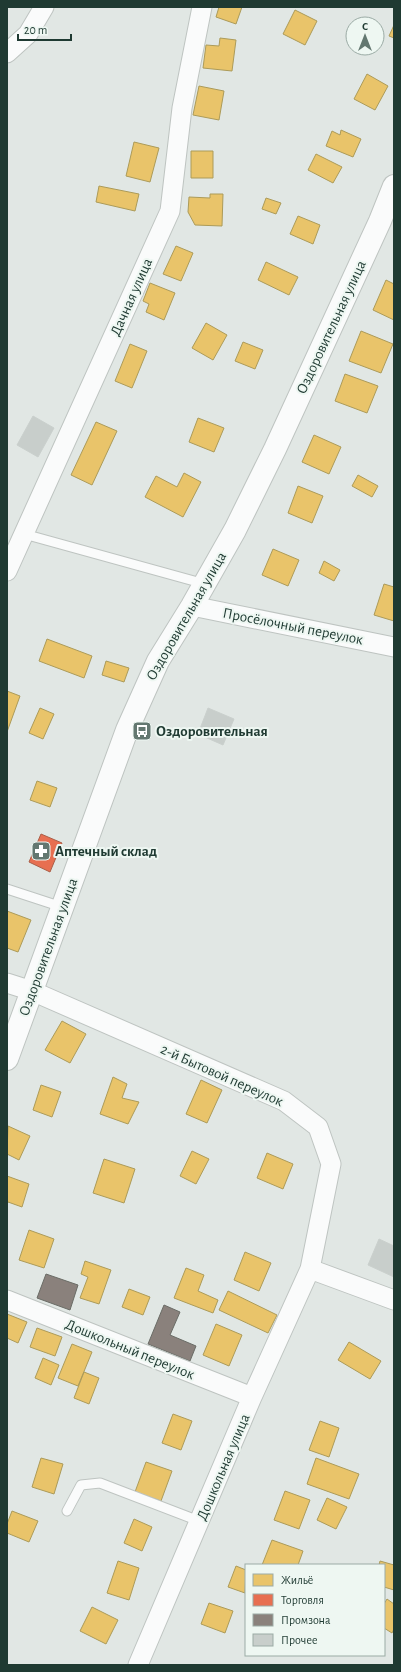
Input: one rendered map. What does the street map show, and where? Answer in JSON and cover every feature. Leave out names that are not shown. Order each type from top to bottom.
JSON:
[{"type":"street","points":[[7,53],[28,34],[44,7]]},
{"type":"street","name":"Дачная улица","points":[[7,571],[170,211],[182,108],[202,7]]},
{"type":"street","name":"Оздоровительная улица","points":[[7,1059],[127,730],[158,662],[205,584],[235,530],[276,449],[380,221],[394,186]]},
{"type":"street","name":"Просёлочный переулок","points":[[192,606],[394,647]]},
{"type":"street","name":"2-й Бытовой переулок","points":[[7,984],[32,991],[284,1101],[318,1127],[331,1164],[310,1269]]},
{"type":"street","points":[[310,1269],[394,1300]]},
{"type":"street","name":"Дошкольная улица","points":[[138,1665],[252,1398],[310,1269]]},
{"type":"street","name":"Дошкольный переулок","points":[[7,1300],[252,1398]]},
{"type":"lane","points":[[24,534],[205,584]]},
{"type":"lane","points":[[7,889],[62,907]]},
{"type":"lane","points":[[66,1511],[81,1485],[100,1482],[199,1521]]},
{"type":"building: Жильё","points":[[219,7],[242,7],[236,24],[216,17]]},
{"type":"building: Жильё","points":[[295,10],[317,21],[305,45],[283,34]]},
{"type":"building: Жильё","points":[[394,25],[394,38],[389,36]]},
{"type":"building: Жильё","points":[[220,38],[236,40],[232,71],[203,68],[206,45],[219,46]]},
{"type":"building: Жильё","points":[[367,74],[388,86],[375,110],[354,99]]},
{"type":"building: Жильё","points":[[199,86],[224,91],[219,120],[193,115]]},
{"type":"building: Жильё","points":[[341,130],[361,139],[353,157],[326,146],[332,131],[340,135]]},
{"type":"building: Жильё","points":[[134,142],[159,148],[150,182],[126,176]]},
{"type":"building: Жильё","points":[[191,151],[213,151],[213,178],[191,178]]},
{"type":"building: Жильё","points":[[316,154],[342,167],[333,183],[308,170]]},
{"type":"building: Жильё","points":[[99,186],[139,194],[135,211],[96,202]]},
{"type":"building: Жильё","points":[[210,194],[223,194],[222,226],[195,225],[188,212],[189,197],[210,198]]},
{"type":"building: Жильё","points":[[266,198],[281,203],[276,214],[262,209]]},
{"type":"building: Жильё","points":[[298,216],[320,225],[313,244],[290,234]]},
{"type":"building: Жильё","points":[[176,246],[193,253],[181,281],[163,274]]},
{"type":"building: Жильё","points":[[266,262],[298,277],[289,295],[258,280]]},
{"type":"building: Жильё","points":[[386,280],[394,284],[394,320],[373,310]]},
{"type":"building: Жильё","points":[[150,283],[175,293],[164,320],[146,312],[149,304],[143,301]]},
{"type":"building: Жильё","points":[[206,323],[227,335],[213,360],[192,348]]},
{"type":"building: Жильё","points":[[361,331],[393,344],[381,373],[349,361]]},
{"type":"building: Жильё","points":[[243,342],[263,350],[255,369],[235,361]]},
{"type":"building: Жильё","points":[[130,344],[147,351],[132,388],[115,381]]},
{"type":"building: Жильё","points":[[345,374],[378,386],[367,413],[335,401]]},
{"type":"building: Жильё","points":[[198,418],[224,428],[214,452],[189,442]]},
{"type":"building: Жильё","points":[[96,422],[117,431],[92,485],[71,475]]},
{"type":"building: Жильё","points":[[314,435],[341,447],[329,474],[302,462]]},
{"type":"building: Жильё","points":[[184,473],[201,482],[183,517],[145,497],[156,476],[177,487]]},
{"type":"building: Жильё","points":[[358,475],[378,486],[372,497],[352,486]]},
{"type":"building: Жильё","points":[[298,486],[323,496],[312,523],[288,513]]},
{"type":"building: Жильё","points":[[273,549],[299,560],[288,586],[262,575]]},
{"type":"building: Жильё","points":[[324,561],[340,570],[334,581],[319,573]]},
{"type":"building: Жильё","points":[[384,584],[394,587],[394,621],[374,615]]},
{"type":"building: Жильё","points":[[47,639],[92,656],[84,678],[39,661]]},
{"type":"building: Жильё","points":[[106,661],[129,668],[124,682],[102,675]]},
{"type":"building: Жильё","points":[[7,691],[20,696],[7,732]]},
{"type":"building: Жильё","points":[[40,708],[54,714],[43,739],[29,733]]},
{"type":"building: Жильё","points":[[37,781],[57,788],[50,807],[30,800]]},
{"type":"building: Жильё","points":[[7,911],[31,920],[18,952],[7,948]]},
{"type":"building: Жильё","points":[[62,1021],[86,1034],[70,1063],[45,1050]]},
{"type":"building: Жильё","points":[[113,1077],[127,1084],[122,1098],[139,1102],[128,1124],[100,1114]]},
{"type":"building: Жильё","points":[[201,1080],[222,1090],[207,1123],[186,1114]]},
{"type":"building: Жильё","points":[[41,1085],[61,1092],[52,1117],[33,1110]]},
{"type":"building: Жильё","points":[[8,1126],[30,1136],[19,1160],[7,1154]]},
{"type":"building: Жильё","points":[[192,1151],[209,1159],[196,1184],[180,1176]]},
{"type":"building: Жильё","points":[[267,1153],[293,1164],[283,1189],[257,1178]]},
{"type":"building: Жильё","points":[[104,1159],[135,1169],[124,1203],[93,1193]]},
{"type":"building: Жильё","points":[[7,1176],[29,1184],[22,1207],[8,1202],[7,1204]]},
{"type":"building: Жильё","points":[[29,1230],[54,1239],[44,1268],[19,1260]]},
{"type":"building: Жильё","points":[[245,1252],[271,1263],[259,1291],[234,1280]]},
{"type":"building: Жильё","points":[[85,1261],[111,1270],[99,1304],[80,1298],[88,1277],[81,1274]]},
{"type":"building: Жильё","points":[[186,1268],[204,1275],[198,1291],[218,1300],[213,1313],[174,1298]]},
{"type":"building: Жильё","points":[[129,1289],[150,1297],[143,1315],[122,1307]]},
{"type":"building: Жильё","points":[[228,1291],[277,1315],[268,1333],[219,1310]]},
{"type":"building: Жильё","points":[[7,1314],[27,1322],[18,1343],[7,1338]]},
{"type":"building: Жильё","points":[[216,1324],[242,1335],[229,1366],[203,1355]]},
{"type":"building: Жильё","points":[[37,1328],[62,1337],[55,1356],[30,1347]]},
{"type":"building: Жильё","points":[[349,1342],[381,1361],[370,1379],[338,1360]]},
{"type":"building: Жильё","points":[[72,1344],[92,1352],[78,1386],[58,1378]]},
{"type":"building: Жильё","points":[[43,1358],[59,1365],[51,1385],[35,1378]]},
{"type":"building: Жильё","points":[[84,1372],[99,1378],[89,1404],[74,1398]]},
{"type":"building: Жильё","points":[[173,1414],[192,1421],[181,1450],[162,1443]]},
{"type":"building: Жильё","points":[[320,1421],[339,1428],[329,1457],[309,1450]]},
{"type":"building: Жильё","points":[[41,1458],[63,1464],[54,1494],[32,1487]]},
{"type":"building: Жильё","points":[[316,1458],[359,1474],[349,1499],[307,1484]]},
{"type":"building: Жильё","points":[[146,1462],[172,1471],[161,1501],[135,1492]]},
{"type":"building: Жильё","points":[[285,1491],[310,1500],[299,1529],[274,1520]]},
{"type":"building: Жильё","points":[[327,1498],[347,1507],[336,1529],[317,1520]]},
{"type":"building: Жильё","points":[[12,1511],[38,1521],[29,1542],[7,1533],[7,1524]]},
{"type":"building: Жильё","points":[[134,1519],[152,1527],[142,1551],[124,1543]]},
{"type":"building: Жильё","points":[[272,1540],[303,1551],[298,1564],[262,1564]]},
{"type":"building: Жильё","points":[[118,1561],[139,1568],[129,1600],[107,1593]]},
{"type":"building: Жильё","points":[[380,1561],[394,1565],[394,1590],[385,1587],[385,1564],[379,1564]]},
{"type":"building: Жильё","points":[[236,1566],[245,1570],[245,1593],[228,1587]]},
{"type":"building: Жильё","points":[[387,1599],[394,1604],[394,1629],[392,1633],[385,1629],[385,1602]]},
{"type":"building: Жильё","points":[[209,1603],[233,1611],[225,1633],[201,1624]]},
{"type":"building: Жильё","points":[[92,1607],[118,1620],[106,1644],[80,1631]]},
{"type":"building: Торговля","points":[[41,834],[62,843],[50,872],[29,862]]},
{"type":"building: Промзона","points":[[46,1274],[78,1285],[70,1310],[37,1298]]},
{"type":"building: Промзона","points":[[164,1305],[180,1312],[170,1335],[196,1346],[190,1361],[148,1344]]},
{"type":"building: Прочее","points":[[33,416],[54,428],[38,457],[17,445]]},
{"type":"building: Прочее","points":[[208,708],[234,719],[223,745],[198,734]]},
{"type":"building: Прочее","points":[[379,1239],[394,1246],[394,1277],[368,1265]]},
{"type":"place","name":"Оздоровительная","points":[[142,731]]},
{"type":"place","name":"Аптечный склад","points":[[41,851]]}]
